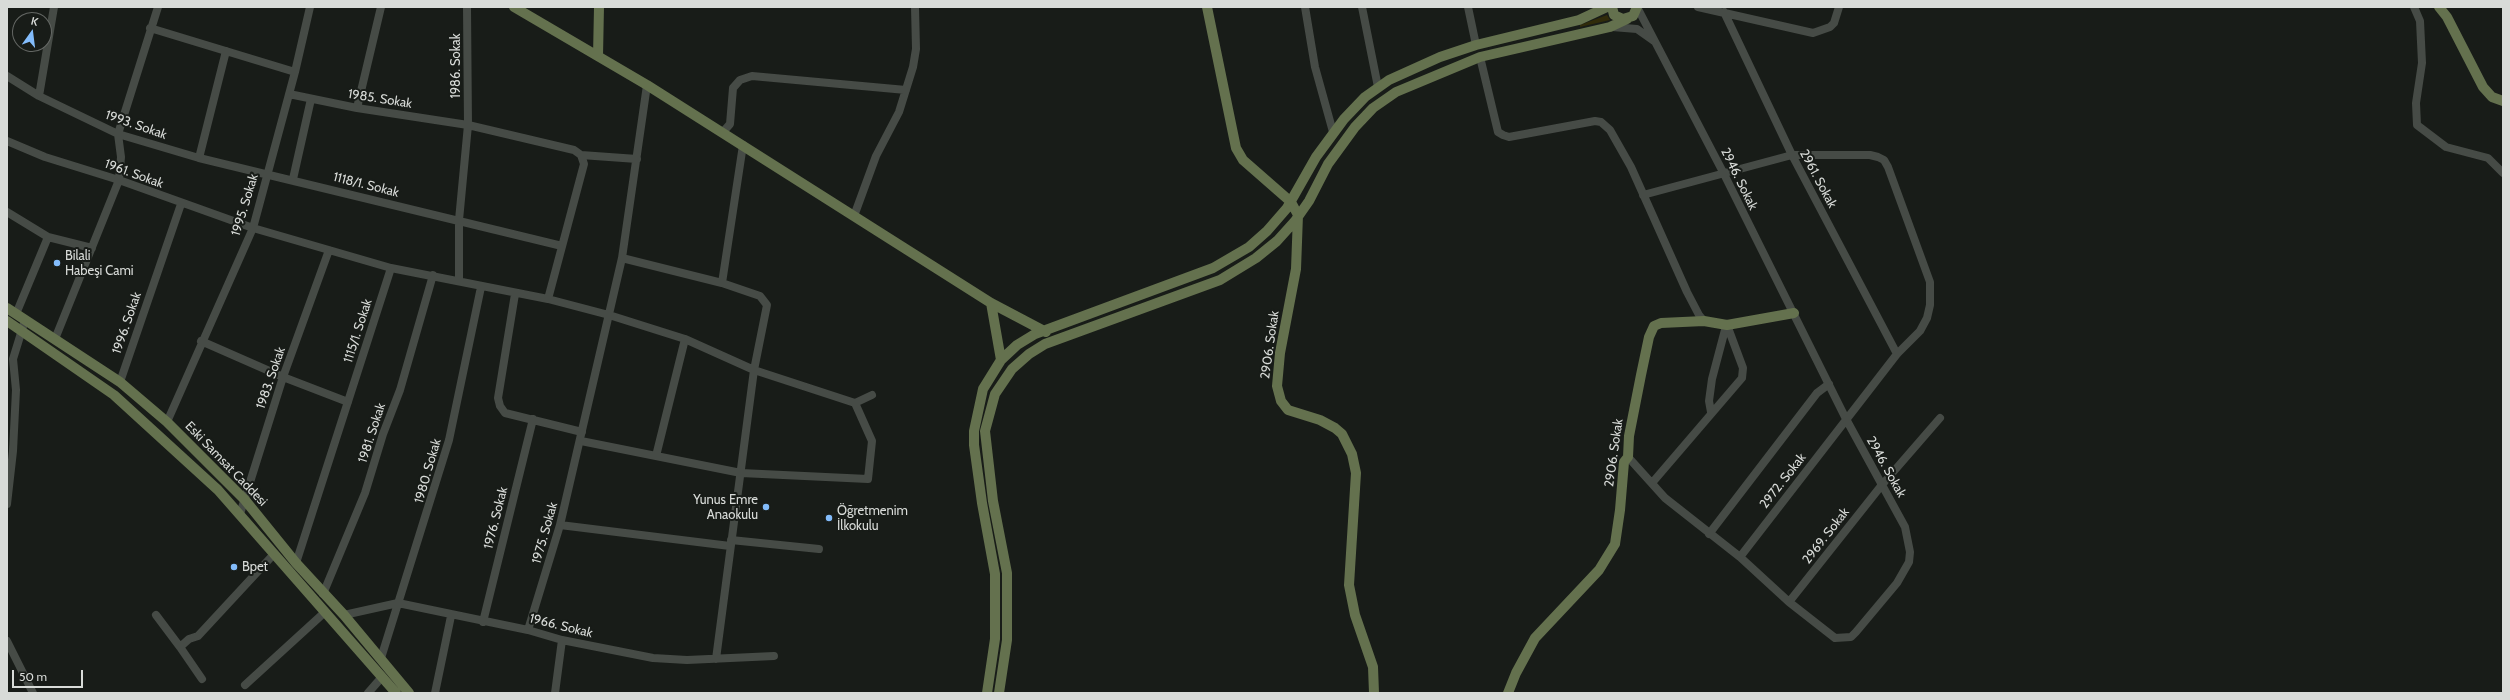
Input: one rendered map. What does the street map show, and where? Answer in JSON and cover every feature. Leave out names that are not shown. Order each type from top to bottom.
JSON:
[{"type":"street","points":[[38,96],[54,7]]},
{"type":"street","points":[[56,340],[119,180],[121,157],[118,134],[150,28],[158,7]]},
{"type":"street","name":"1995. Sokak","points":[[167,422],[201,341],[253,228],[295,72],[310,7]]},
{"type":"street","points":[[357,108],[381,7]]},
{"type":"street","name":"1986. Sokak","points":[[459,281],[459,220],[468,125],[468,7]]},
{"type":"street","points":[[514,7],[647,85],[723,132],[991,303],[1048,328],[1055,340]]},
{"type":"street","points":[[598,56],[599,7]]},
{"type":"street","points":[[854,216],[876,156],[899,112],[906,90],[916,49],[915,7]]},
{"type":"street","name":"2906. Sokak","points":[[1207,7],[1236,148],[1243,160],[1291,202],[1298,216],[1296,269],[1280,353],[1277,386],[1281,401],[1288,410],[1335,428],[1342,434],[1352,454],[1356,473],[1349,585],[1355,615],[1373,667],[1374,693]]},
{"type":"street","points":[[1305,7],[1315,67],[1334,132]]},
{"type":"street","points":[[1362,7],[1378,87]]},
{"type":"street","points":[[1468,7],[1476,44]]},
{"type":"street","points":[[987,693],[995,639],[995,574],[981,495],[974,445],[974,431],[982,388],[1001,360],[1024,340],[1048,328],[1213,268],[1258,240],[1276,222],[1291,202],[1316,157],[1334,132],[1355,106],[1378,87],[1404,73],[1476,44],[1579,20],[1607,7]]},
{"type":"street","points":[[1612,7],[1616,16],[1627,19],[1637,29],[1655,42]]},
{"type":"street","points":[[999,693],[1006,646],[1006,559],[985,444],[987,418],[996,391],[1012,369],[1032,352],[1055,340],[1220,280],[1267,250],[1298,216],[1340,145],[1370,110],[1406,86],[1480,57],[1610,27],[1634,14],[1637,7]]},
{"type":"street","name":"2946. Sokak","points":[[1628,457],[1665,498],[1740,557],[1789,602],[1835,638],[1843,638],[1856,632],[1897,583],[1909,562],[1909,539],[1905,527],[1881,486],[1846,419],[1724,174],[1637,7]]},
{"type":"street","points":[[1698,7],[1813,33],[1830,27],[1834,23],[1839,7]]},
{"type":"street","points":[[2414,7],[2420,21],[2422,63],[2416,103],[2417,125],[2446,147],[2488,158],[2503,172]]},
{"type":"street","points":[[2438,7],[2446,17],[2483,87],[2492,97],[2503,101]]},
{"type":"street","name":"2961. Sokak","points":[[1724,12],[1792,155],[1897,354]]},
{"type":"street","points":[[1610,27],[1637,29]]},
{"type":"street","points":[[150,28],[295,72]]},
{"type":"street","points":[[199,158],[226,51]]},
{"type":"street","points":[[1480,57],[1501,134],[1509,137],[1590,121],[1601,122],[1610,130],[1631,167],[1687,292],[1704,321]]},
{"type":"street","name":"1993. Sokak","points":[[7,76],[38,96],[118,134],[199,158],[267,173]]},
{"type":"street","points":[[723,132],[730,124],[733,88],[740,80],[752,76],[906,90]]},
{"type":"street","name":"1975. Sokak","points":[[528,630],[560,525],[581,441],[622,258],[647,85]]},
{"type":"street","name":"1985. Sokak","points":[[289,94],[357,108],[468,125],[574,150],[581,155],[637,159]]},
{"type":"street","points":[[293,180],[311,99]]},
{"type":"street","name":"1961. Sokak","points":[[7,141],[45,157],[119,180],[181,204],[253,228],[391,268],[433,275],[515,294],[548,299],[609,315],[685,339],[754,370],[855,403]]},
{"type":"street","points":[[722,283],[743,145]]},
{"type":"street","points":[[548,299],[584,164],[581,155]]},
{"type":"street","name":"2972. Sokak","points":[[1643,195],[1792,155],[1870,155],[1884,160],[1888,167],[1930,282],[1931,295],[1927,318],[1920,331],[1897,354],[1740,557]]},
{"type":"street","name":"1118/1. Sokak","points":[[267,173],[562,246]]},
{"type":"street","name":"1996. Sokak","points":[[120,382],[181,204]]},
{"type":"street","points":[[7,212],[48,237],[92,248]]},
{"type":"street","points":[[7,504],[10,450],[16,390],[13,359],[21,331],[20,317],[48,237]]},
{"type":"street","name":"1983. Sokak","points":[[240,514],[283,377],[329,250]]},
{"type":"street","points":[[622,258],[722,283],[760,296],[767,305],[754,370],[730,543],[716,659]]},
{"type":"street","name":"1115/1. Sokak","points":[[296,563],[391,268]]},
{"type":"street","name":"1981. Sokak","points":[[323,594],[365,494],[383,434],[400,390],[433,275]]},
{"type":"street","name":"1980. Sokak","points":[[381,658],[449,440],[482,287]]},
{"type":"street","points":[[515,294],[498,398],[505,413],[582,432]]},
{"type":"street","points":[[991,303],[1001,360]]},
{"type":"street","name":"Eski Samsat Caddesi","points":[[7,308],[120,382],[167,422],[245,500],[296,563],[344,615],[409,693]]},
{"type":"street","name":"2906. Sokak","points":[[1508,693],[1532,642],[1546,624],[1599,570],[1615,544],[1620,510],[1623,468],[1628,457],[1629,436],[1649,337],[1654,326],[1661,323],[1704,321],[1726,325],[1794,313]]},
{"type":"street","name":"Eski Samsat Caddesi","points":[[7,321],[114,396],[160,436],[240,514],[396,693]]},
{"type":"street","points":[[1652,483],[1711,412],[1742,378],[1744,372],[1726,325]]},
{"type":"street","points":[[1711,412],[1709,401],[1712,379],[1726,325]]},
{"type":"street","points":[[656,456],[685,339]]},
{"type":"street","points":[[201,341],[283,377],[348,402]]},
{"type":"street","points":[[1709,534],[1817,393],[1829,384]]},
{"type":"street","points":[[581,441],[740,473],[868,479],[872,442],[855,403],[872,395]]},
{"type":"street","name":"2969. Sokak","points":[[1789,602],[1881,486],[1940,418]]},
{"type":"street","name":"1976. Sokak","points":[[483,622],[533,419]]},
{"type":"street","points":[[560,525],[730,543],[819,549]]},
{"type":"street","points":[[180,647],[189,639],[198,636],[274,554]]},
{"type":"street","name":"1966. Sokak","points":[[344,615],[398,603],[451,616],[528,630],[562,640],[653,658],[687,660],[774,656]]},
{"type":"street","points":[[245,685],[325,612]]},
{"type":"street","points":[[156,615],[202,679]]},
{"type":"street","points":[[435,693],[451,616]]},
{"type":"street","points":[[555,693],[562,640]]},
{"type":"street","points":[[7,641],[33,693]]},
{"type":"street","points":[[368,693],[382,676]]},
{"type":"shaded area","points":[[1607,15],[1610,20],[1580,27],[1580,25]]},
{"type":"place","name":"Bilali Habeşi Cami","points":[[57,263]]},
{"type":"place","name":"Yunus Emre Anaokulu","points":[[766,507]]},
{"type":"place","name":"Öğretmenim İlkokulu","points":[[829,518]]},
{"type":"place","name":"Bpet","points":[[234,567]]}]
